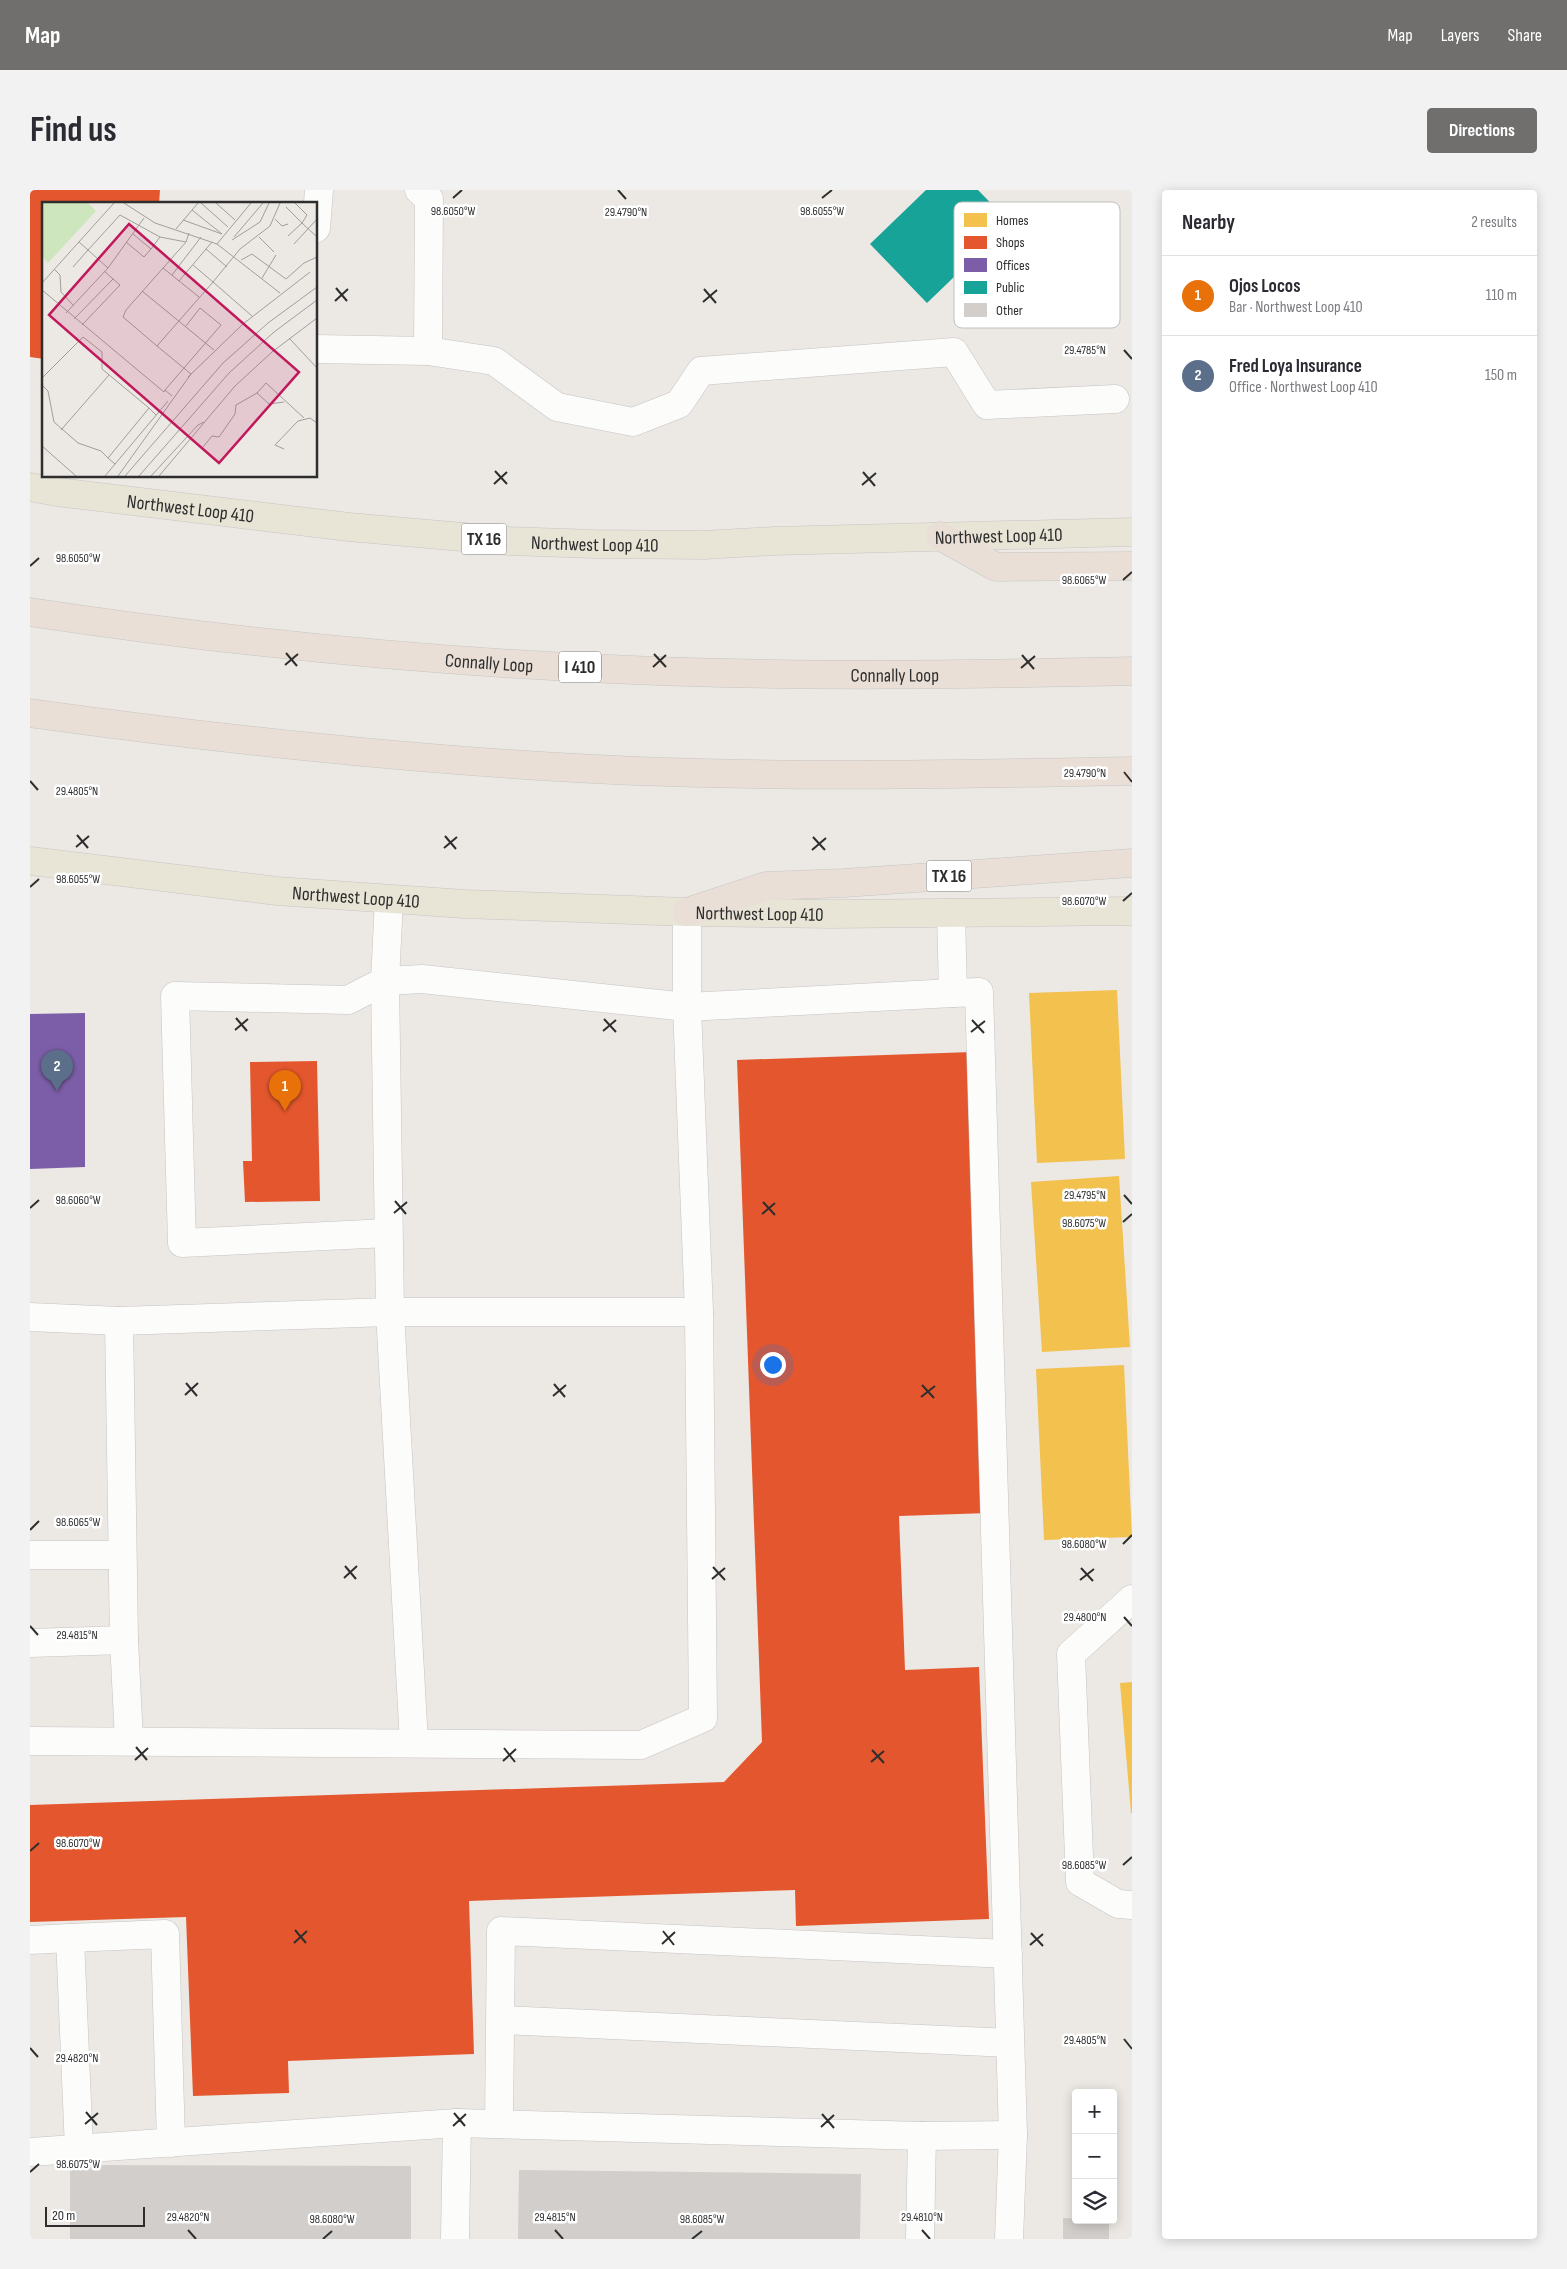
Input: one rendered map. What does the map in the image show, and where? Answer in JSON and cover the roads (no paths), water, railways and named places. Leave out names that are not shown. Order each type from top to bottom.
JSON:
[{"type":"highway","points":[[940,536],[996,567],[1132,566]]},
{"type":"highway","name":"Connally Loop","points":[[30,612],[146,628],[320,648],[571,667],[754,674],[875,675],[1132,671]]},
{"type":"highway","points":[[30,713],[250,741],[423,757],[665,772],[926,775],[1132,771]]},
{"type":"highway","name":"TX 16","points":[[687,912],[766,886],[844,883],[1132,863]]},
{"type":"main road","name":"Northwest Loop 410","points":[[30,487],[292,521],[508,541],[704,545],[940,536],[1132,532]]},
{"type":"main road","name":"Northwest Loop 410","points":[[30,860],[226,885],[390,900],[687,912],[951,914],[1132,911]]},
{"type":"lane","points":[[318,209],[320,190]]},
{"type":"lane","points":[[419,190],[429,199],[428,351]]},
{"type":"lane","points":[[318,349],[428,351],[494,361],[557,407],[633,422],[679,404],[701,371],[954,352],[987,405],[1115,399]]},
{"type":"lane","points":[[390,900],[385,981],[390,1312],[414,1744]]},
{"type":"lane","points":[[30,1741],[641,1745],[703,1718],[699,1312],[688,1007],[687,912]]},
{"type":"lane","points":[[951,914],[953,994]]},
{"type":"lane","points":[[388,1233],[182,1244],[175,996],[348,1000],[385,981],[422,979],[688,1007],[979,992],[1013,2135],[1009,2239]]},
{"type":"lane","points":[[30,1317],[119,1321],[390,1312],[699,1312]]},
{"type":"lane","points":[[119,1321],[124,1640],[129,1742]]},
{"type":"lane","points":[[30,1555],[122,1555]]},
{"type":"lane","points":[[1132,1599],[1071,1654],[1080,1882],[1118,1904],[1132,1905]]},
{"type":"lane","points":[[30,1643],[124,1640]]},
{"type":"lane","points":[[500,2124],[501,1931],[1008,1954]]},
{"type":"lane","points":[[30,1940],[165,1934],[171,2143]]},
{"type":"lane","points":[[70,1938],[79,2149]]},
{"type":"lane","points":[[501,2020],[1010,2043]]},
{"type":"lane","points":[[455,2239],[457,2123]]},
{"type":"lane","points":[[30,2152],[457,2123],[922,2136],[1013,2135]]},
{"type":"lane","points":[[920,2239],[922,2136]]},
{"type":"place","name":"Fred Loya Insurance","points":[[57,1091]]},
{"type":"place","name":"Ojos Locos","points":[[285,1111]]}]
